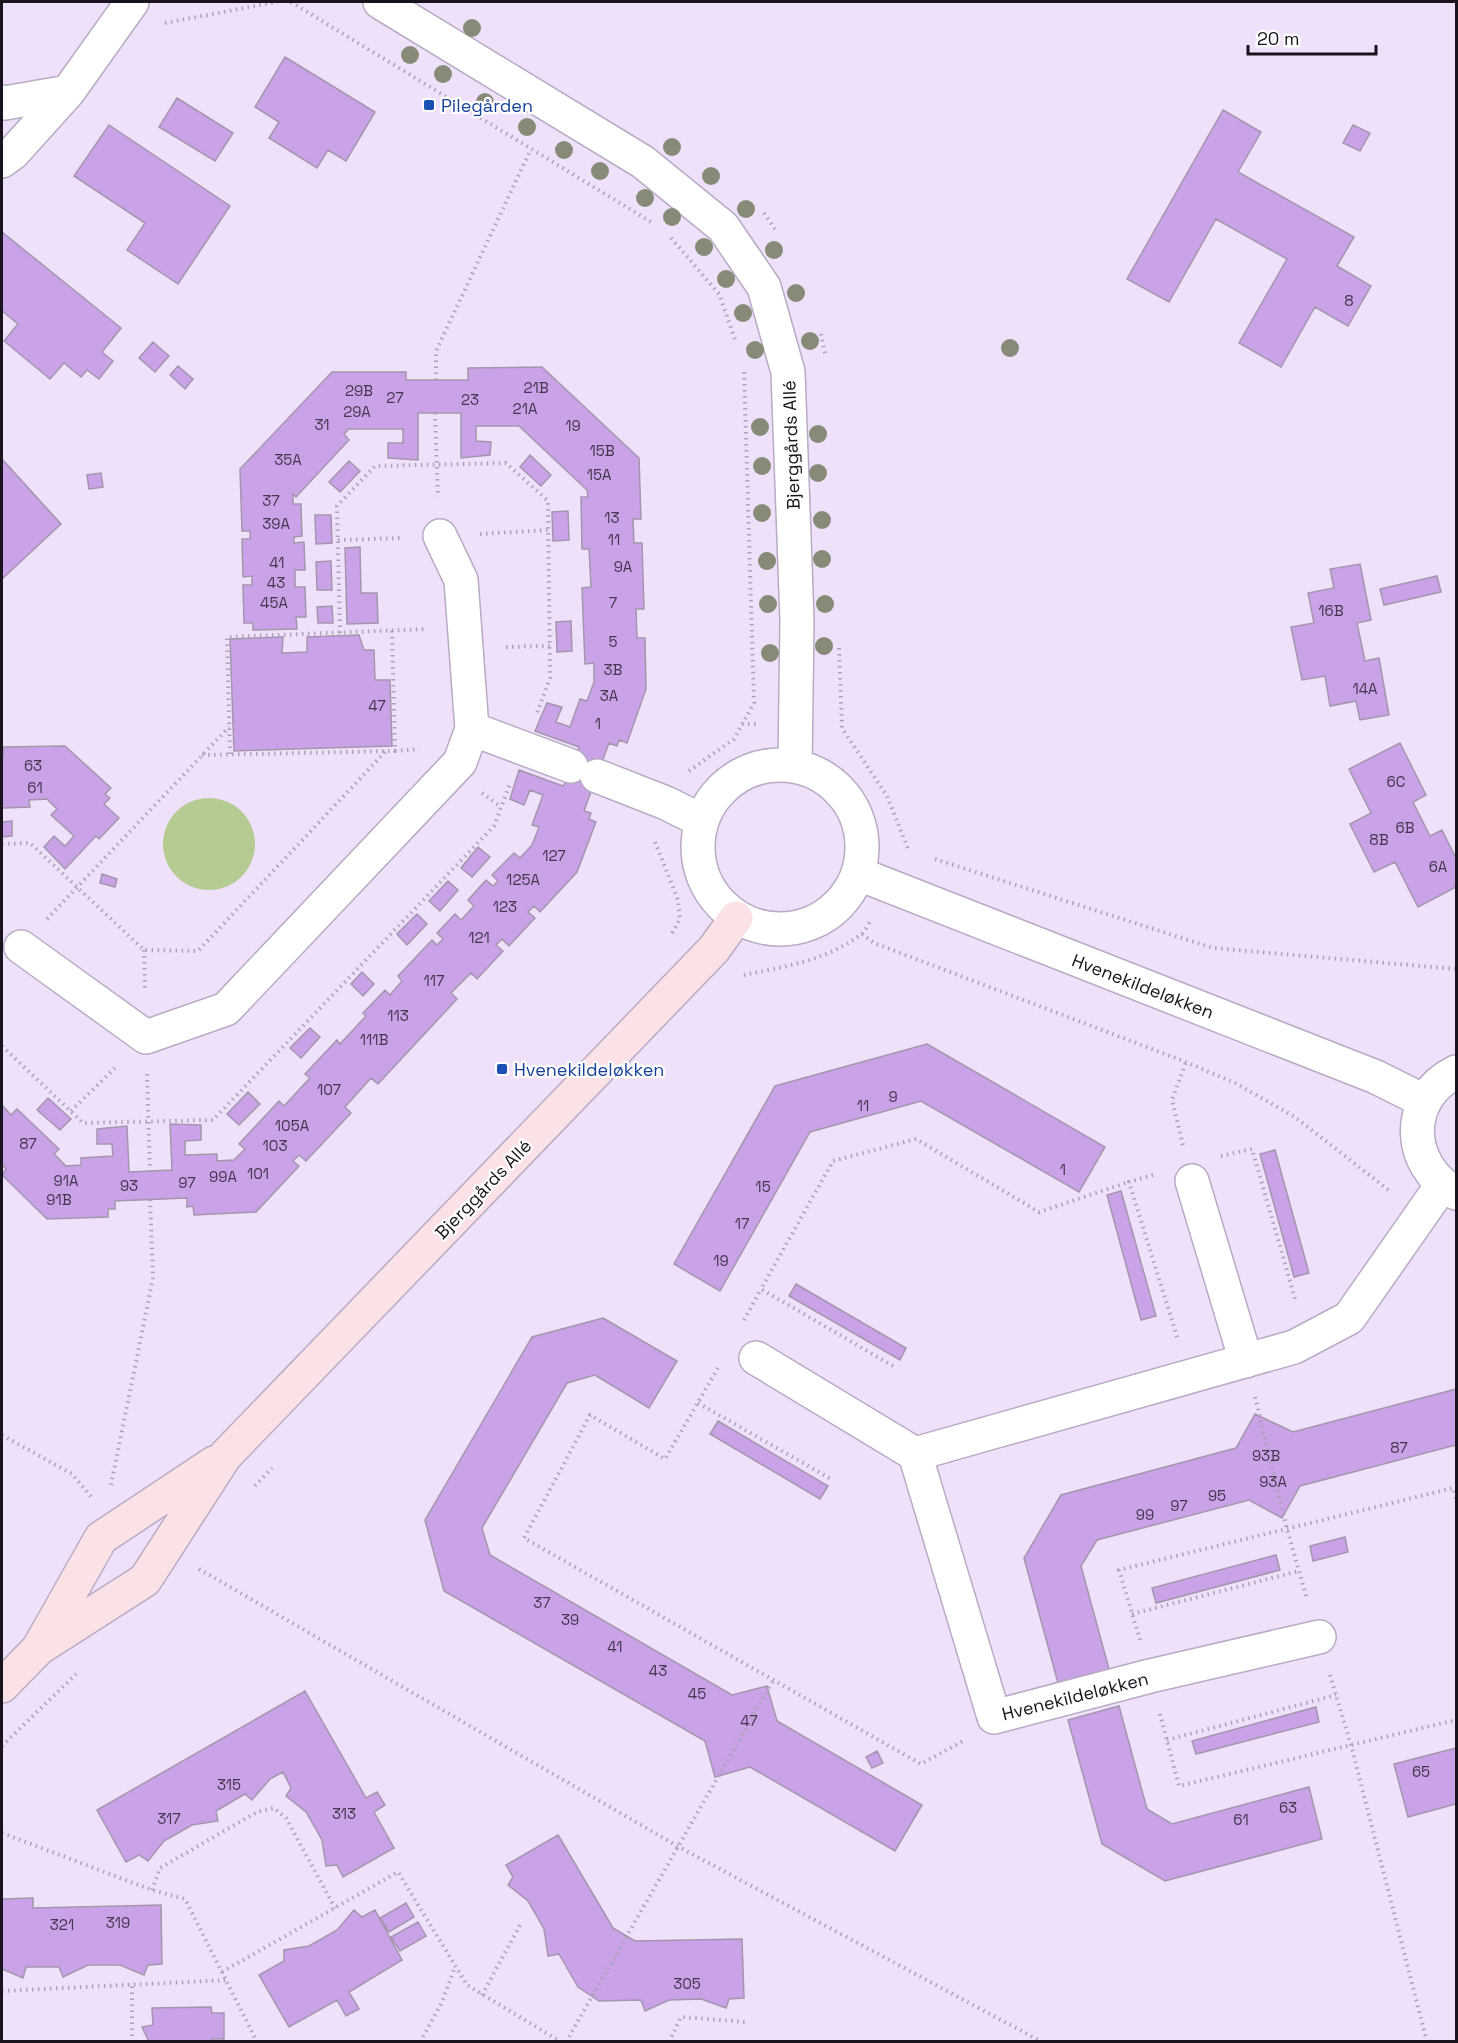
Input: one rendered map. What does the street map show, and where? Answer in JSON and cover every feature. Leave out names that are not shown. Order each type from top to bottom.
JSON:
[{"type":"street","name":"Bjerggårds Allé","points":[[380,2],[643,162],[723,227],[764,287],[788,372],[797,620],[795,766]]},
{"type":"street","points":[[2,161],[13,153],[68,92],[130,5]]},
{"type":"street","points":[[2,102],[68,92]]},
{"type":"street","points":[[21,947],[146,1037],[226,1009],[460,762],[469,738],[461,580],[440,537]]},
{"type":"street","points":[[469,738],[584,771],[666,803],[702,821]]},
{"type":"street","points":[[771,764],[795,766],[822,775],[844,794],[858,818],[864,846],[859,874],[848,896],[830,914],[808,926],[784,931],[759,928],[736,918],[716,899],[702,875],[697,848],[702,821],[712,800],[728,782],[748,771],[771,764]]},
{"type":"street","name":"Hvenekildeløkken","points":[[859,874],[1376,1077],[1424,1101]]},
{"type":"street","name":"Bjerggårds Allé","points":[[2,1686],[39,1648],[145,1580],[225,1456],[714,949],[736,918]]},
{"type":"street","points":[[756,1358],[915,1454],[1294,1347],[1349,1318],[1420,1216],[1449,1189],[1427,1168],[1419,1146],[1418,1123],[1424,1101],[1444,1078],[1456,1072]]},
{"type":"street","points":[[1192,1181],[1246,1361]]},
{"type":"street","name":"Hvenekildeløkken","points":[[915,1454],[994,1717],[1150,1676],[1319,1637]]},
{"type":"street","name":"Bjerggårds Allé","points":[[39,1648],[101,1538],[225,1456]]},
{"type":"path","points":[[130,5],[155,25],[276,2]]},
{"type":"path","points":[[291,2],[653,224]]},
{"type":"path","points":[[436,380],[436,351],[531,149]]},
{"type":"path","points":[[663,230],[719,294],[737,344]]},
{"type":"path","points":[[669,939],[680,919],[678,900],[653,838],[678,778],[734,739],[754,703],[744,364]]},
{"type":"path","points":[[435,413],[440,537]]},
{"type":"path","points":[[338,540],[440,537],[549,530]]},
{"type":"path","points":[[230,754],[227,637],[465,628]]},
{"type":"path","points":[[392,631],[395,751]]},
{"type":"path","points":[[21,947],[229,727]]},
{"type":"path","points":[[744,975],[801,963],[840,947],[862,934],[893,889],[909,850],[887,796],[842,728]]},
{"type":"path","points":[[202,755],[395,751],[469,738]]},
{"type":"path","points":[[2,844],[30,843],[144,950],[198,951],[386,751]]},
{"type":"path","points":[[909,850],[920,854]]},
{"type":"path","points":[[932,858],[1213,948],[1456,969]]},
{"type":"path","points":[[862,934],[874,943],[1186,1062],[1235,1083],[1295,1117],[1420,1216]]},
{"type":"path","points":[[71,1112],[146,1037]]},
{"type":"path","points":[[146,1037],[150,1172]]},
{"type":"path","points":[[1186,1062],[1172,1100],[1192,1181]]},
{"type":"path","points":[[893,1366],[761,1289],[833,1161],[916,1139],[1039,1212],[1129,1182]]},
{"type":"path","points":[[119,1485],[110,1490],[153,1278],[150,1199]]},
{"type":"path","points":[[1246,1361],[1287,1528],[1351,1745],[1427,2042]]},
{"type":"path","points":[[720,1364],[665,1459],[590,1415],[524,1538],[921,1764],[960,1744],[994,1717]]},
{"type":"path","points":[[698,1403],[831,1479]]},
{"type":"path","points":[[2,1435],[72,1474],[93,1498],[102,1494]]},
{"type":"path","points":[[254,1487],[279,1461]]},
{"type":"path","points":[[1456,1499],[1453,1488],[1119,1570],[1179,1786],[1456,1720]]},
{"type":"path","points":[[195,1567],[679,1847],[1042,2042]]},
{"type":"path","points":[[1132,1614],[1299,1571]]},
{"type":"path","points":[[2,1746],[82,1668]]},
{"type":"path","points":[[567,2042],[772,1680]]},
{"type":"path","points":[[1167,1740],[1336,1695]]},
{"type":"path","points":[[152,1890],[160,1868],[257,1812],[274,1808],[286,1818],[335,1908]]},
{"type":"path","points":[[2,1833],[152,1890],[186,1899],[257,2042]]},
{"type":"path","points":[[222,1972],[398,1872],[467,1985],[561,2042]]},
{"type":"path","points":[[482,1995],[520,1925]]},
{"type":"path","points":[[420,2042],[442,2002],[455,1966]]},
{"type":"path","points":[[2,1991],[227,1980]]},
{"type":"path","points":[[132,1985],[132,2042]]},
{"type":"path","points":[[669,2042],[681,2017],[746,2022]]},
{"type":"green space","points":[[209,798],[227,801],[242,811],[252,826],[255,844],[252,862],[242,877],[227,887],[209,890],[191,887],[176,877],[166,862],[163,844],[166,826],[176,811],[191,801]]},
{"type":"building","points":[[285,57],[375,112],[346,161],[328,150],[317,168],[269,138],[279,122],[255,107]]},
{"type":"building","points":[[177,98],[233,133],[215,161],[159,127]]},
{"type":"building","points":[[1223,110],[1261,132],[1238,172],[1354,237],[1337,266],[1371,286],[1348,326],[1315,307],[1281,367],[1239,343],[1287,259],[1216,219],[1169,302],[1127,279]]},
{"type":"building","points":[[109,125],[230,206],[178,284],[127,250],[145,223],[74,176]]},
{"type":"building","points":[[1353,125],[1370,133],[1360,151],[1343,143]]},
{"type":"building","points":[[2,232],[121,328],[102,352],[113,361],[99,379],[87,370],[81,377],[64,363],[50,379],[4,341],[18,324],[2,311]]},
{"type":"building","points":[[153,342],[169,356],[155,372],[139,358]]},
{"type":"building","points":[[178,366],[193,379],[185,389],[170,375]]},
{"type":"building","points":[[542,367],[639,458],[641,519],[633,519],[634,543],[642,543],[644,609],[636,609],[637,638],[645,638],[646,689],[627,743],[619,740],[617,746],[609,743],[584,811],[591,813],[589,819],[596,822],[577,872],[540,912],[534,906],[528,912],[535,918],[509,946],[502,939],[496,945],[503,951],[477,979],[471,973],[451,993],[457,999],[378,1084],[371,1078],[345,1107],[351,1113],[306,1161],[299,1155],[293,1161],[299,1166],[256,1212],[194,1215],[193,1206],[187,1207],[187,1198],[115,1201],[115,1209],[108,1209],[108,1217],[47,1219],[2,1175],[6,1169],[2,1164],[2,1105],[11,1115],[17,1109],[59,1149],[54,1154],[66,1166],[81,1165],[81,1158],[113,1156],[112,1144],[97,1144],[97,1129],[127,1126],[129,1172],[172,1170],[170,1124],[201,1125],[201,1140],[185,1141],[185,1155],[217,1154],[217,1161],[234,1160],[245,1149],[239,1144],[279,1101],[284,1106],[310,1078],[305,1074],[337,1040],[340,1044],[366,1016],[363,1013],[385,990],[390,995],[402,981],[398,976],[432,940],[437,945],[443,939],[437,933],[455,914],[461,920],[474,906],[468,900],[486,880],[493,886],[498,881],[492,875],[514,853],[520,858],[532,845],[539,827],[532,825],[543,795],[530,790],[524,805],[510,799],[519,770],[563,786],[579,747],[535,731],[547,703],[562,707],[556,722],[570,727],[580,699],[587,701],[594,682],[594,663],[585,664],[582,588],[591,587],[589,549],[582,549],[581,497],[588,497],[587,490],[519,426],[476,426],[476,441],[491,442],[490,455],[461,458],[461,413],[418,413],[418,460],[388,458],[388,443],[403,443],[403,429],[349,429],[344,434],[349,440],[296,497],[293,494],[293,504],[301,504],[302,536],[294,537],[294,543],[304,542],[305,570],[295,570],[295,587],[305,587],[306,617],[296,617],[297,629],[253,630],[253,623],[244,623],[243,585],[252,585],[252,576],[243,577],[242,539],[250,539],[250,531],[242,531],[240,469],[332,372],[406,372],[406,380],[468,380],[468,368]]},
{"type":"building","points":[[530,455],[551,475],[541,486],[520,467]]},
{"type":"building","points":[[2,459],[61,524],[2,579]]},
{"type":"building","points":[[349,461],[360,471],[340,492],[329,482]]},
{"type":"building","points":[[101,473],[103,487],[89,489],[87,475]]},
{"type":"building","points":[[568,511],[569,540],[553,541],[552,512]]},
{"type":"building","points":[[315,515],[331,515],[332,543],[316,544]]},
{"type":"building","points":[[360,547],[361,593],[377,593],[378,623],[347,624],[345,548]]},
{"type":"building","points":[[331,561],[332,590],[317,590],[316,562]]},
{"type":"building","points":[[1360,564],[1371,620],[1357,623],[1365,661],[1379,658],[1389,715],[1360,720],[1356,701],[1330,706],[1325,676],[1302,680],[1291,627],[1314,623],[1308,593],[1334,588],[1330,569]]},
{"type":"building","points":[[1437,576],[1441,592],[1384,605],[1380,589]]},
{"type":"building","points":[[332,606],[333,623],[318,623],[317,607]]},
{"type":"building","points":[[571,621],[572,651],[557,652],[556,622]]},
{"type":"building","points":[[359,635],[364,650],[374,650],[375,680],[390,680],[392,746],[234,751],[230,639],[283,637],[282,653],[307,652],[307,637]]},
{"type":"building","points":[[1400,743],[1426,795],[1413,802],[1430,836],[1442,830],[1456,858],[1456,887],[1418,907],[1395,862],[1374,872],[1350,824],[1371,813],[1349,769]]},
{"type":"building","points":[[65,746],[111,788],[105,794],[110,798],[104,804],[119,818],[99,839],[96,836],[65,869],[44,847],[54,836],[65,846],[74,836],[51,815],[57,809],[47,799],[29,800],[30,807],[2,808],[2,756],[3,747]]},
{"type":"building","points":[[12,821],[12,836],[2,837],[2,822]]},
{"type":"building","points":[[478,847],[490,857],[472,877],[461,868]]},
{"type":"building","points":[[102,874],[117,879],[115,887],[100,883]]},
{"type":"building","points":[[448,881],[458,890],[440,911],[429,901]]},
{"type":"building","points":[[417,914],[427,924],[407,945],[397,934]]},
{"type":"building","points":[[362,972],[374,984],[363,996],[351,984]]},
{"type":"building","points":[[310,1028],[320,1037],[301,1058],[290,1048]]},
{"type":"building","points":[[927,1044],[1105,1147],[1079,1192],[921,1101],[810,1132],[720,1291],[674,1264],[775,1086]]},
{"type":"building","points":[[248,1092],[260,1104],[239,1125],[227,1114]]},
{"type":"building","points":[[48,1098],[71,1119],[60,1130],[37,1110]]},
{"type":"building","points":[[1275,1150],[1309,1273],[1294,1277],[1260,1154]]},
{"type":"building","points":[[1121,1191],[1156,1316],[1141,1320],[1107,1195]]},
{"type":"building","points":[[796,1284],[906,1348],[900,1360],[789,1296]]},
{"type":"building","points":[[603,1318],[677,1361],[649,1408],[595,1375],[567,1383],[482,1528],[490,1555],[732,1695],[767,1686],[777,1721],[922,1805],[895,1851],[750,1767],[715,1777],[705,1741],[444,1591],[425,1520],[532,1337]]},
{"type":"building","points":[[1456,1389],[1456,1445],[1300,1486],[1282,1518],[1249,1500],[1097,1540],[1081,1566],[1109,1669],[1058,1683],[1024,1558],[1061,1495],[1236,1448],[1255,1414],[1293,1432]]},
{"type":"building","points":[[718,1421],[828,1486],[820,1499],[710,1434]]},
{"type":"building","points":[[1345,1537],[1348,1552],[1313,1561],[1310,1546]]},
{"type":"building","points":[[1276,1555],[1280,1570],[1156,1603],[1152,1588]]},
{"type":"building","points":[[305,1691],[366,1798],[377,1792],[385,1805],[374,1812],[394,1848],[343,1877],[337,1865],[326,1866],[322,1840],[306,1812],[286,1796],[291,1788],[283,1772],[270,1779],[252,1800],[245,1794],[216,1811],[218,1821],[192,1825],[164,1841],[148,1861],[139,1855],[126,1862],[97,1810]]},
{"type":"building","points":[[1119,1706],[1147,1809],[1172,1824],[1309,1787],[1322,1839],[1165,1881],[1102,1844],[1068,1720]]},
{"type":"building","points":[[1316,1707],[1319,1722],[1196,1754],[1192,1741]]},
{"type":"building","points":[[1456,1748],[1456,1804],[1408,1817],[1394,1764]]},
{"type":"building","points":[[877,1751],[883,1763],[872,1768],[866,1757]]},
{"type":"building","points":[[558,1835],[613,1928],[635,1941],[742,1939],[744,1998],[729,1999],[726,2008],[701,1999],[669,2000],[645,2011],[641,2000],[599,2001],[578,1987],[559,1954],[548,1956],[544,1929],[528,1901],[508,1885],[513,1877],[506,1865]]},
{"type":"building","points":[[33,1898],[33,1908],[161,1905],[162,1964],[148,1965],[144,1975],[120,1965],[88,1965],[63,1977],[59,1967],[26,1967],[23,1978],[2,1969],[2,1899]]},
{"type":"building","points":[[406,1903],[414,1917],[389,1932],[380,1918]]},
{"type":"building","points":[[354,1910],[362,1917],[375,1910],[402,1960],[349,1992],[359,2009],[346,2016],[337,2000],[289,2027],[259,1975],[284,1961],[284,1950],[309,1946],[337,1930]]},
{"type":"building","points":[[418,1922],[426,1936],[400,1951],[391,1937]]},
{"type":"building","points":[[211,2007],[212,2013],[224,2013],[224,2039],[212,2039],[212,2042],[149,2042],[142,2027],[153,2025],[152,2008]]},
{"type":"place","name":"Pilegården","points":[[429,105]]},
{"type":"place","name":"Hvenekildeløkken","points":[[502,1069]]}]
